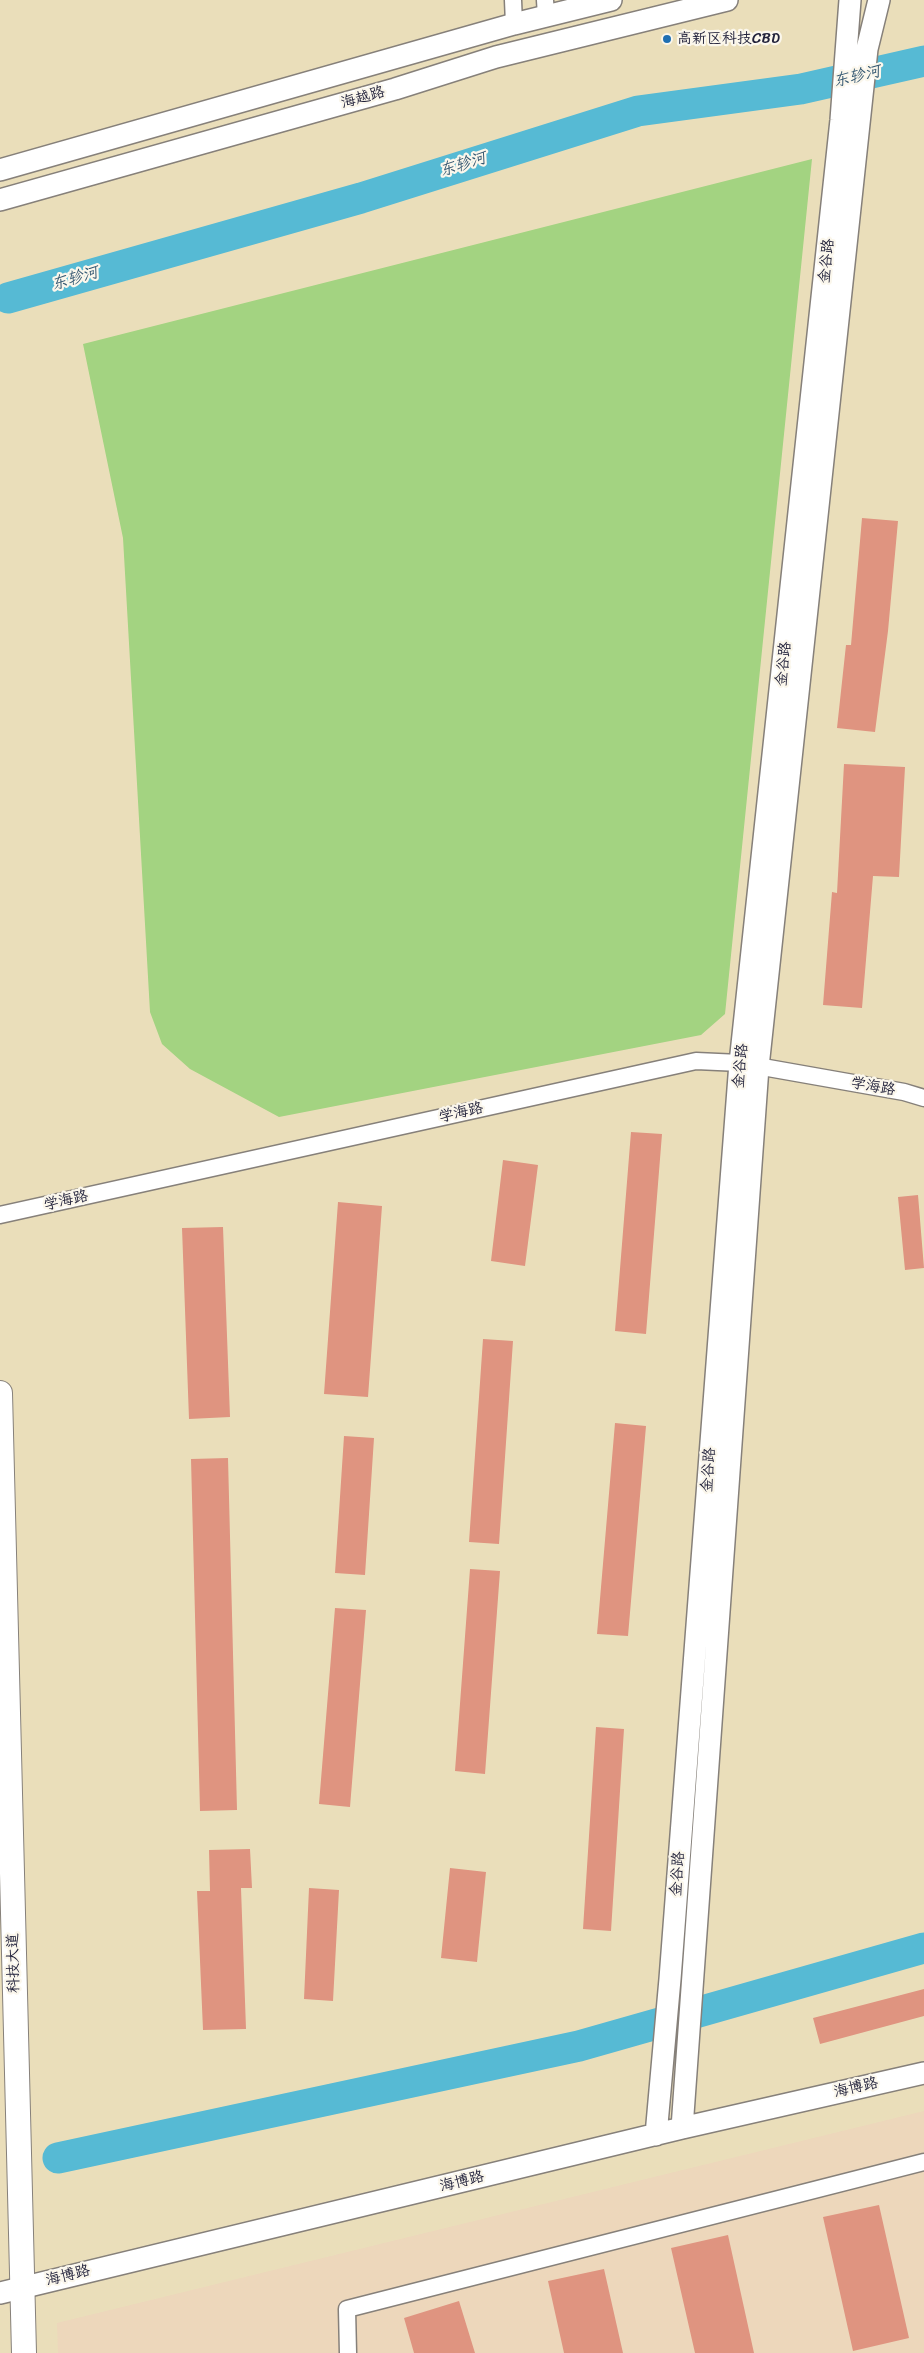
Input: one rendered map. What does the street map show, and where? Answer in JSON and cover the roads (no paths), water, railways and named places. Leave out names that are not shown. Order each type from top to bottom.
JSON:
[{"type":"main road","name":"科技大道","points":[[0,1393],[11,2290],[24,2353]]},
{"type":"street","points":[[513,0],[514,24]]},
{"type":"street","name":"海越路","points":[[0,170],[514,24],[546,8],[611,0]]},
{"type":"street","name":"海越路","points":[[0,200],[386,91],[496,57],[727,0]]},
{"type":"street","name":"金谷路","points":[[656,2135],[662,2047],[670,1978],[749,1065],[851,119],[857,49],[850,0]]},
{"type":"street","name":"金谷路","points":[[857,49],[879,0]]},
{"type":"street","name":"学海路","points":[[0,1215],[696,1061],[749,1065],[904,1092],[924,1098]]},
{"type":"street","name":"金谷路","points":[[682,2128],[749,1065]]},
{"type":"street","name":"海博路","points":[[11,2290],[682,2128],[924,2073]]},
{"type":"street","points":[[348,2353],[347,2309],[924,2162]]},
{"type":"waterway","name":"东轸河","points":[[8,298],[361,198],[638,111],[801,89],[924,61]]},
{"type":"waterway","points":[[58,2158],[579,2046],[924,1948]]},
{"type":"place","name":"高新区科技CBD","points":[[667,39]]}]
